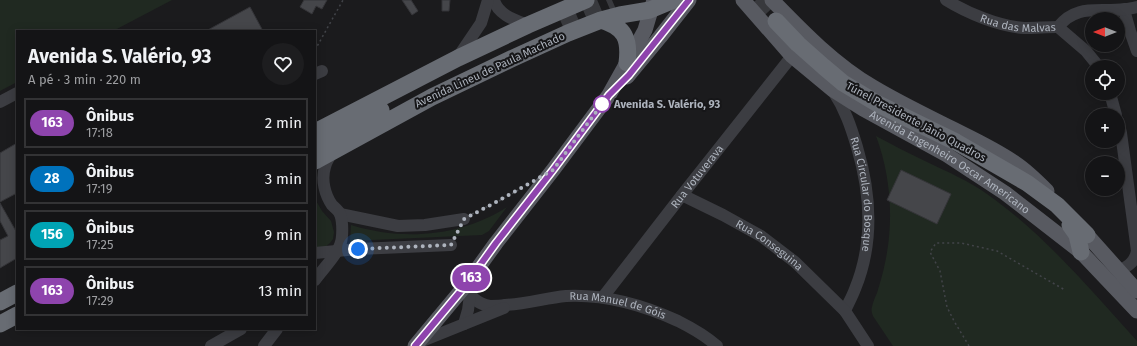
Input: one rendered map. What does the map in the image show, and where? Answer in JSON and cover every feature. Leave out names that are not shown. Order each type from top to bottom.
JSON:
[{"type":"highway","name":"Avenida Lineu de Paula Machado","points":[[319,127],[458,58],[586,0]]},
{"type":"highway","points":[[596,22],[602,16],[630,0]]},
{"type":"highway","name":"Avenida Lineu de Paula Machado","points":[[316,160],[432,97],[511,59],[596,22],[652,5],[685,0]]},
{"type":"highway","name":"Túnel Presidente Jânio Quadros","points":[[776,21],[803,49],[843,83],[878,104],[956,142],[1027,183],[1057,205],[1087,235]]},
{"type":"highway","points":[[316,145],[410,94],[561,22]]},
{"type":"highway","points":[[596,22],[613,25],[624,34],[628,46],[627,63]]},
{"type":"highway","name":"Túnel Presidente Jânio Quadros","points":[[1027,183],[1073,228],[1077,235],[1081,252]]},
{"type":"highway","points":[[0,302],[16,293]]},
{"type":"highway","points":[[0,324],[16,316]]},
{"type":"main road","points":[[609,95],[629,75],[685,0]]},
{"type":"main road","name":"Avenida Engenheiro Oscar Americano","points":[[743,0],[792,56],[833,90],[863,109],[947,155],[1005,193],[1081,252],[1137,311]]},
{"type":"main road","points":[[772,0],[799,28],[831,56],[867,83],[924,115],[990,148],[1015,163],[1032,176],[1052,195],[1137,291]]},
{"type":"main road","points":[[416,344],[467,290],[496,243],[609,95],[645,30],[652,5]]},
{"type":"street","points":[[458,58],[481,23],[488,0]]},
{"type":"street","points":[[494,0],[498,8],[507,16],[528,25]]},
{"type":"street","name":"Rua das Malvas","points":[[946,0],[955,6],[994,22],[1024,28],[1058,27],[1070,16],[1081,11],[1124,10],[1137,7]]},
{"type":"street","points":[[1124,10],[1137,51]]},
{"type":"street","points":[[1058,27],[1086,51],[1093,60]]},
{"type":"street","name":"Rua Votuverava","points":[[603,297],[792,56]]},
{"type":"street","name":"Rua Circular do Bosque","points":[[833,90],[841,103],[851,127],[863,169],[868,195],[869,222],[862,268],[856,289],[845,311]]},
{"type":"street","points":[[0,102],[16,94]]},
{"type":"street","name":"Rua Circular do Bosque","points":[[851,127],[851,123],[855,115],[863,109]]},
{"type":"street","points":[[1119,271],[1129,266],[1136,256],[1123,148]]},
{"type":"street","points":[[316,279],[337,251],[342,239],[340,214],[330,201],[325,190],[323,179],[325,167],[333,151]]},
{"type":"street","name":"Rua Conseguina","points":[[682,195],[761,236],[795,262],[845,311]]},
{"type":"street","points":[[340,214],[398,226],[425,225],[464,219]]},
{"type":"street","points":[[316,253],[358,249],[451,245]]},
{"type":"street","points":[[464,324],[468,310],[467,290]]},
{"type":"street","name":"Rua Manuel de Góis","points":[[467,290],[479,302],[492,306],[511,305],[566,296],[603,297],[630,303],[658,312],[691,328],[717,346]]},
{"type":"street","name":"Rua Manuel de Góis","points":[[416,344],[511,305]]},
{"type":"street","points":[[845,311],[868,346]]},
{"type":"street","points":[[211,346],[239,330]]},
{"type":"street","points":[[264,346],[276,330]]},
{"type":"path","points":[[316,48],[343,0]]},
{"type":"path","points":[[464,219],[526,186]]},
{"type":"path","points":[[969,346],[947,307],[940,271],[930,252],[936,243],[961,242],[997,251],[1066,290]]},
{"type":"shaded area","points":[[0,0],[172,0],[115,30],[16,30],[16,83],[0,91]]},
{"type":"shaded area","points":[[876,136],[966,181],[980,189],[1008,210],[1047,244],[1066,263],[1137,341],[1137,346],[893,346],[873,316],[872,310],[885,263],[890,231],[890,199],[888,183]]},
{"type":"shaded area","points":[[316,201],[322,211],[331,221],[334,232],[333,239],[325,247],[316,250]]},
{"type":"shaded area","points":[[507,207],[489,231],[482,235],[350,241],[351,225],[391,233],[431,233],[471,225]]},
{"type":"building","points":[[304,0],[327,0],[322,9],[316,6],[312,14],[300,7]]},
{"type":"building","points":[[402,0],[411,0],[418,11],[412,15]]},
{"type":"building","points":[[442,0],[450,0],[449,11],[442,11]]},
{"type":"building","points":[[250,7],[262,30],[208,30]]},
{"type":"building","points":[[16,144],[16,194],[0,202],[0,153]]},
{"type":"building","points":[[901,170],[951,194],[937,224],[887,200]]},
{"type":"building","points":[[0,203],[16,231],[16,259],[0,268],[0,240],[8,236],[0,221]]},
{"type":"tunnel","points":[[561,22],[612,0]]},
{"type":"tunnel","points":[[756,0],[776,21]]},
{"type":"bus line","name":"163","points":[[415,346],[465,286],[609,95],[629,75],[689,0]]},
{"type":"place","name":"Avenida S. Valério, 93","points":[[602,104]]},
{"type":"route","points":[[358,249],[451,245],[464,219],[553,170],[602,104]]}]
